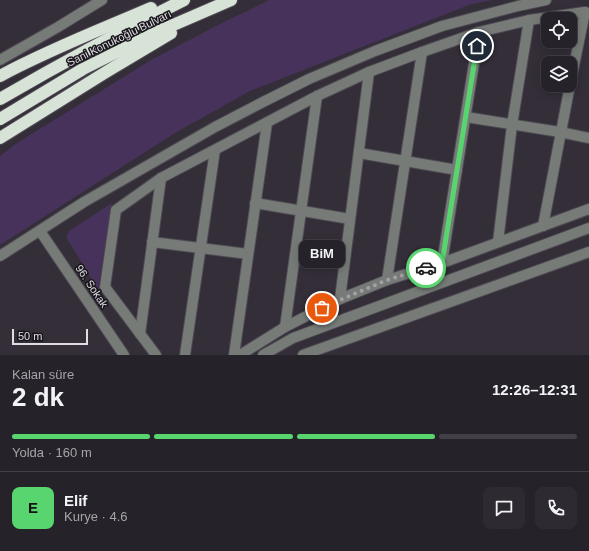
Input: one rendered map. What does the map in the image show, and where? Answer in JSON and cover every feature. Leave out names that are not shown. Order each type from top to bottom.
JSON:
[{"type":"highway","points":[[0,76],[24,63],[170,0]]},
{"type":"highway","name":"Sani Konukoğlu Bulvarı","points":[[0,99],[129,27],[184,0]]},
{"type":"highway","points":[[0,138],[106,72],[226,2]]},
{"type":"highway","name":"Sani Konukoğlu Bulvarı","points":[[0,119],[83,69],[157,32],[226,2]]},
{"type":"street","points":[[0,60],[102,0]]},
{"type":"street","points":[[0,256],[84,202],[215,127],[309,79],[375,51],[442,26],[546,0]]},
{"type":"street","points":[[156,355],[105,287],[116,210],[161,178],[317,96],[369,72],[479,32],[529,20],[585,12]]},
{"type":"street","points":[[585,12],[589,22]]},
{"type":"street","points":[[576,56],[585,12]]},
{"type":"street","points":[[498,242],[512,125],[529,20]]},
{"type":"street","points":[[442,263],[479,32]]},
{"type":"street","points":[[387,280],[422,52]]},
{"type":"street","points":[[340,300],[369,72]]},
{"type":"street","points":[[542,226],[569,92]]},
{"type":"street","points":[[286,327],[317,96]]},
{"type":"street","points":[[466,116],[589,138]]},
{"type":"street","points":[[234,355],[267,123]]},
{"type":"street","points":[[185,355],[215,150]]},
{"type":"street","points":[[359,153],[457,170]]},
{"type":"street","points":[[140,334],[161,178]]},
{"type":"street","points":[[255,203],[350,219]]},
{"type":"street","points":[[240,355],[286,327],[340,300],[387,280],[442,263],[589,209]]},
{"type":"street","points":[[263,355],[293,338],[589,228]]},
{"type":"street","name":"96. Sokak","points":[[40,231],[124,355]]},
{"type":"street","points":[[152,242],[248,254]]},
{"type":"street","points":[[303,355],[589,252]]},
{"type":"shaded area","points":[[269,0],[492,0],[469,5],[250,91],[175,133],[0,245],[0,156],[17,143],[151,60]]},
{"type":"shaded area","points":[[112,203],[98,289],[66,237],[69,231]]},
{"type":"way so far","points":[[322,308],[387,280],[426,268]]},
{"type":"place","name":"BiM","points":[[322,308]]},
{"type":"route","points":[[426,268],[442,263],[477,46]]}]
